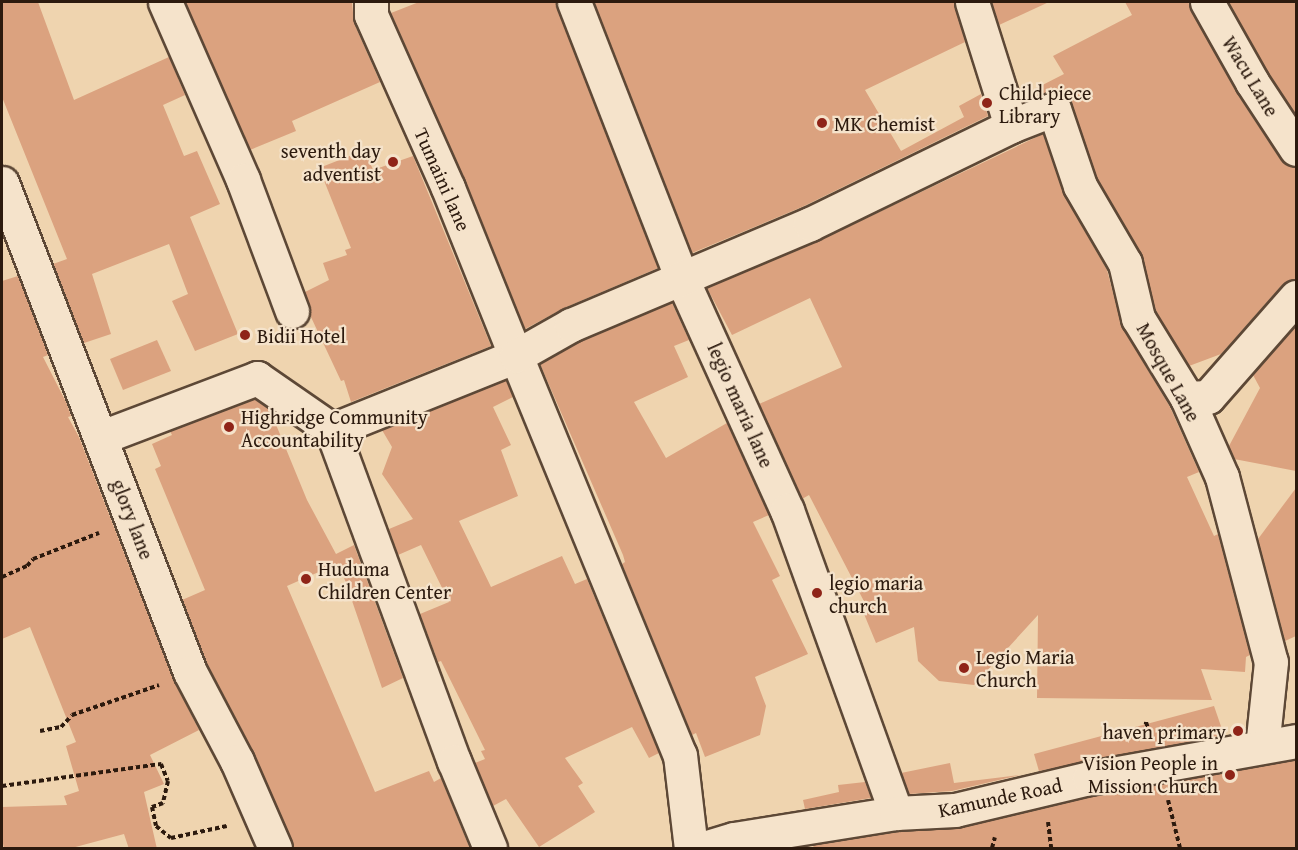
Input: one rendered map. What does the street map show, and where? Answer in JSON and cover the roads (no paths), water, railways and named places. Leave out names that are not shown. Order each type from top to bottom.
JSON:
[{"type":"street","points":[[165,2],[243,180],[292,311]]},
{"type":"street","name":"Tumaini lane","points":[[370,2],[371,15],[448,188],[680,755],[691,849]]},
{"type":"street","name":"legio maria lane","points":[[574,2],[682,279],[786,510],[896,813]]},
{"type":"street","points":[[332,430],[516,357],[571,325],[810,224],[1011,126],[972,2]]},
{"type":"street","name":"Wacu Lane","points":[[1207,2],[1252,82],[1296,149]]},
{"type":"street","name":"Mosque Lane","points":[[1011,126],[1054,109],[1080,186],[1125,263],[1138,318],[1187,398],[1222,477],[1271,662],[1262,747]]},
{"type":"street","name":"glory lane","points":[[2,183],[102,437],[190,672],[237,761],[275,849]]},
{"type":"street","points":[[1187,398],[1208,397],[1296,297]]},
{"type":"street","points":[[102,437],[257,378],[332,430],[454,761],[490,849]]},
{"type":"street","name":"Kamunde Road","points":[[704,849],[734,839],[896,813],[955,810],[1089,778],[1296,741]]},
{"type":"place","name":"Child piece Library","points":[[987,103]]},
{"type":"place","name":"MK Chemist","points":[[822,123]]},
{"type":"place","name":"seventh day adventist","points":[[393,162]]},
{"type":"place","name":"Bidii Hotel","points":[[245,335]]},
{"type":"place","name":"Highridge Community Accountability","points":[[229,427]]},
{"type":"place","name":"Huduma Children Center","points":[[306,579]]},
{"type":"place","name":"legio maria church","points":[[817,593]]},
{"type":"place","name":"Legio Maria Church","points":[[964,668]]},
{"type":"place","name":"haven primary","points":[[1238,731]]},
{"type":"place","name":"Vision People in Mission Church","points":[[1230,775]]}]
